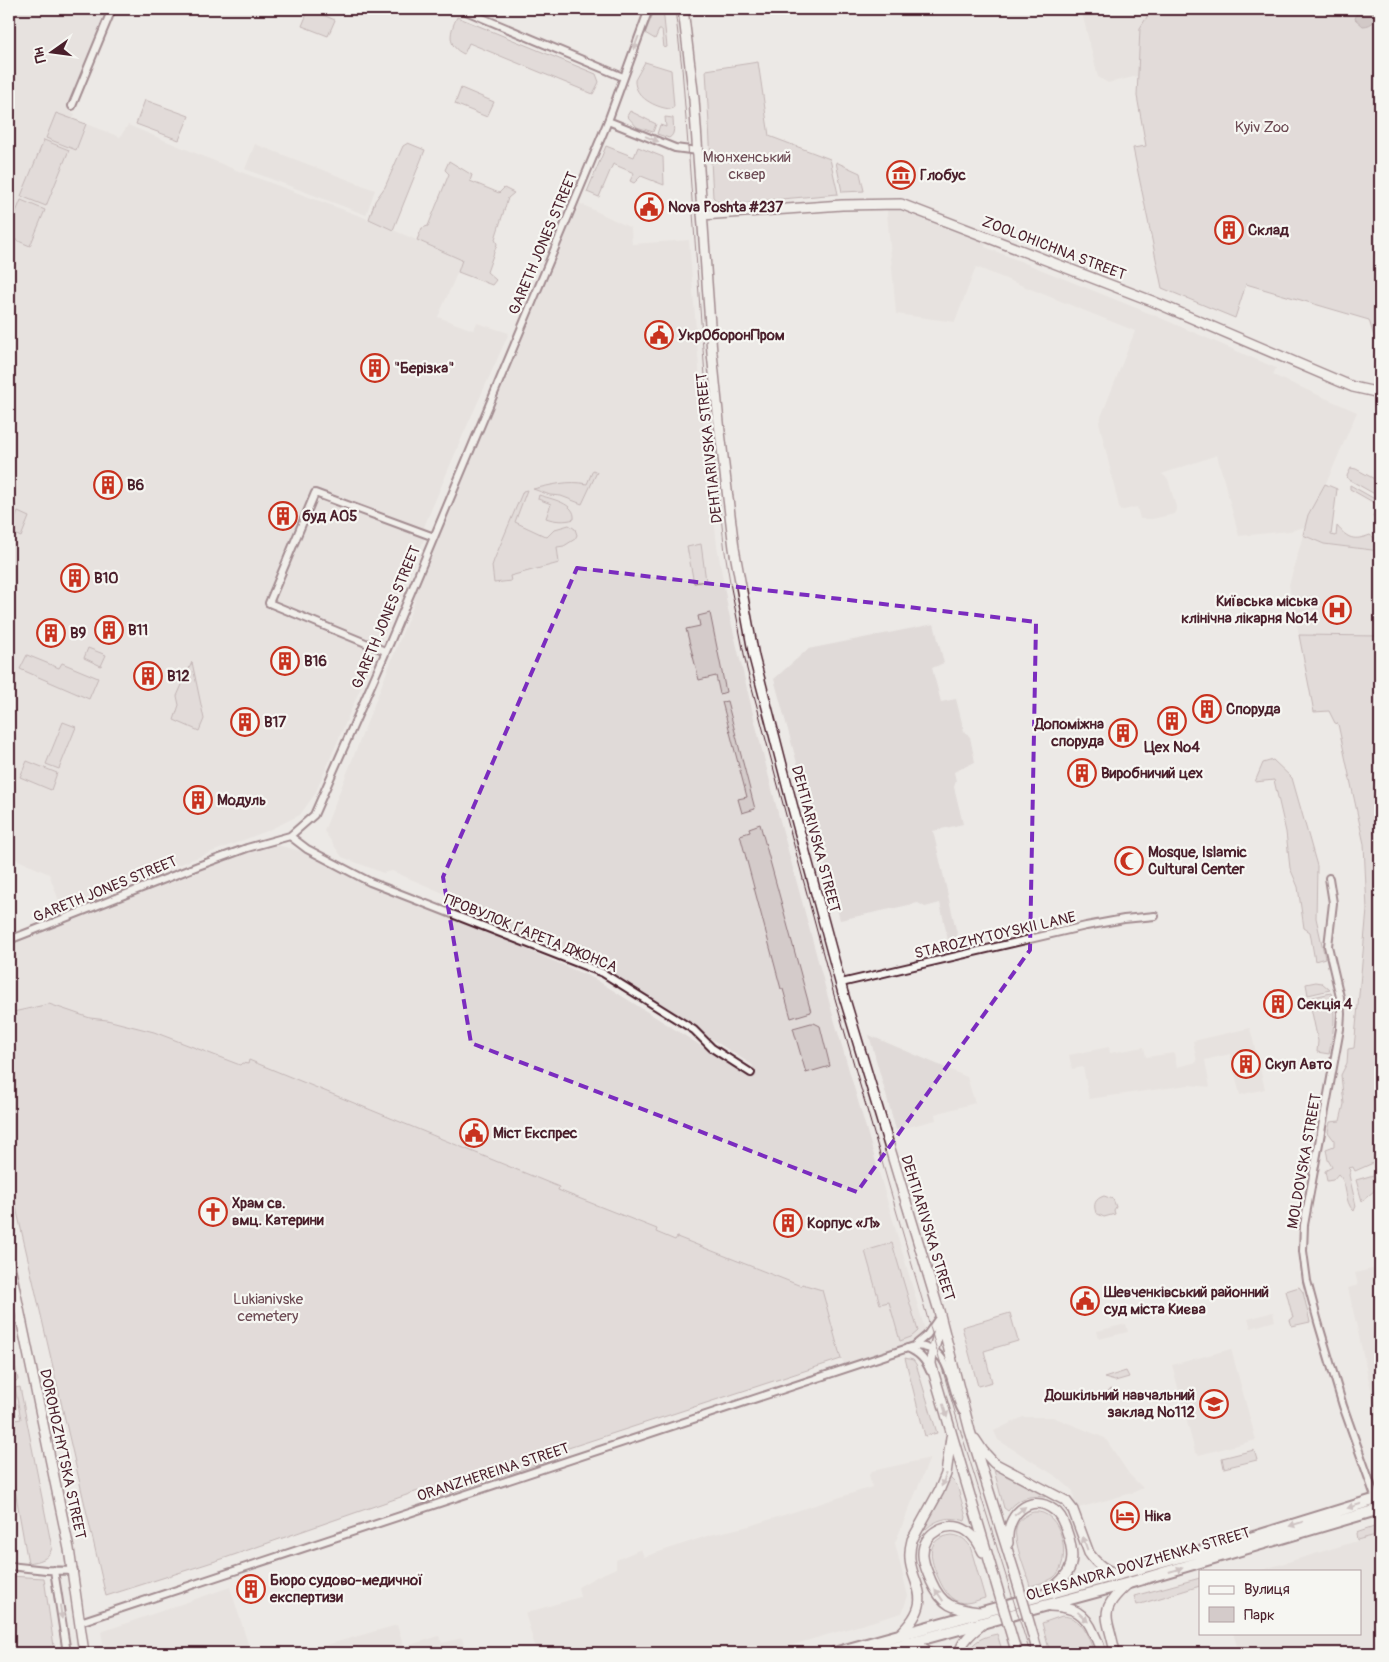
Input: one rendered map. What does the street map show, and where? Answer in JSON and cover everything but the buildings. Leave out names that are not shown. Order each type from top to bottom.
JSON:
[{"type":"main road","name":"DEHTIARIVSKA STREET","points":[[683,9],[691,67],[712,353],[734,548],[742,599],[767,710],[841,983],[970,1431],[1038,1653]]},
{"type":"main road","name":"ZOOLOHICHNA STREET","points":[[702,215],[842,205],[901,204],[1152,301],[1353,387],[1380,393]]},
{"type":"main road","name":"DOROHOZHYTSKA STREET","points":[[9,1261],[74,1571],[84,1653]]},
{"type":"main road","points":[[938,1315],[938,1336],[931,1364],[1015,1650]]},
{"type":"main road","name":"OLEKSANDRA DOVZHENKA STREET","points":[[970,1431],[983,1451],[995,1463],[1066,1501],[1073,1510],[1093,1559],[1105,1570],[1119,1575]]},
{"type":"main road","points":[[871,1653],[900,1640],[913,1621],[918,1608],[920,1595],[910,1563],[910,1548],[912,1540],[939,1491],[946,1474],[951,1432]]},
{"type":"main road","name":"OLEKSANDRA DOVZHENKA STREET","points":[[1043,1601],[1119,1575],[1378,1499]]},
{"type":"main road","points":[[1009,1556],[1008,1529],[1010,1522],[1017,1512],[1022,1508],[1035,1504],[1045,1505],[1056,1510],[1063,1522],[1072,1546],[1072,1563],[1062,1580],[1043,1601],[1067,1608],[1082,1615],[1093,1630],[1101,1653]]},
{"type":"main road","name":"OLEKSANDRA DOVZHENKA STREET","points":[[900,1640],[1043,1601],[1129,1583],[1380,1510]]},
{"type":"main road","points":[[959,1653],[961,1646],[984,1617],[952,1607],[941,1599],[926,1568],[923,1553],[928,1540],[936,1531],[947,1527],[959,1528],[973,1536],[990,1563]]},
{"type":"main road","points":[[1115,1653],[1106,1614],[1111,1600],[1129,1583]]},
{"type":"main road","points":[[834,1653],[900,1640],[923,1648],[931,1653]]},
{"type":"street","points":[[72,106],[112,9]]},
{"type":"street","points":[[461,9],[624,77]]},
{"type":"street","name":"GARETH JONES STREET","points":[[9,940],[198,866],[268,841],[290,836],[314,816],[434,537],[608,121],[649,9]]},
{"type":"street","points":[[608,121],[675,148],[698,151]]},
{"type":"street","points":[[385,651],[270,604],[315,493],[434,537]]},
{"type":"street","name":"ПРОВУЛОК ҐАРЕТА ДЖОНСА","points":[[290,836],[308,849],[370,882],[603,973],[694,1030],[712,1048],[751,1073]]},
{"type":"street","name":"MOLDOVSKA STREET","points":[[1329,878],[1333,903],[1328,946],[1340,997],[1340,1029],[1306,1215],[1303,1250],[1307,1281],[1330,1365],[1348,1420],[1378,1499]]},
{"type":"street","name":"STAROZHYTOYSKII LANE","points":[[841,983],[1086,926],[1155,916]]},
{"type":"street","points":[[914,1346],[927,1335],[938,1315]]},
{"type":"street","points":[[914,1346],[922,1346],[933,1350],[943,1358],[959,1405],[966,1416]]},
{"type":"street","name":"ORANZHEREINA STREET","points":[[80,1622],[914,1346]]},
{"type":"street","points":[[907,1348],[922,1358],[938,1389]]},
{"type":"street","points":[[9,1566],[74,1571]]},
{"type":"street","points":[[54,1570],[67,1653]]},
{"type":"highlighted area","points":[[577,568],[1036,622],[1030,950],[857,1192],[471,1043],[443,877]]},
{"type":"shaded area","points":[[9,9],[109,9],[68,110],[75,114],[73,119],[120,137],[128,125],[241,172],[363,217],[463,260],[438,317],[473,330],[477,323],[509,333],[424,527],[428,530],[315,794],[300,815],[267,831],[62,909],[49,874],[9,856]]},
{"type":"shaded area","points":[[1081,9],[1152,9],[1140,28],[1138,76],[1108,83],[1098,77]]},
{"type":"shaded area","points":[[1358,9],[1379,9],[1374,21],[1370,25],[1363,26],[1355,19]]},
{"type":"shaded area","points":[[255,144],[375,190],[366,215],[245,169]]},
{"type":"shaded area","points":[[577,202],[631,228],[632,244],[689,240],[703,417],[717,545],[728,609],[779,817],[832,1012],[926,1333],[919,1340],[904,1346],[844,1364],[834,1332],[801,1286],[677,1237],[676,1240],[656,1232],[657,1229],[557,1190],[559,1187],[249,1060],[248,1064],[240,1065],[154,1032],[107,1020],[90,1018],[50,1004],[9,1013],[9,946],[185,875],[273,844],[301,851],[595,979],[749,1076],[756,1074],[752,1065],[606,971],[489,923],[492,914],[392,871],[383,873],[342,857],[324,831],[415,601],[411,597]]},
{"type":"shaded area","points":[[900,208],[986,242],[985,247],[1156,316],[1276,368],[1273,375],[1357,412],[1329,477],[1308,515],[1305,527],[1290,531],[1239,536],[1217,455],[1162,474],[1168,479],[1177,510],[1175,514],[1152,519],[1140,519],[1137,507],[1120,511],[1099,422],[1135,331],[976,267],[955,322],[896,314],[887,209]]},
{"type":"shaded area","name":"Київська міська клінічна лікарня №14","points":[[1303,535],[1324,544],[1380,551],[1380,636],[1299,635],[1289,585]]},
{"type":"shaded area","points":[[934,624],[944,663],[932,668],[941,702],[956,699],[964,731],[970,737],[975,762],[954,772],[956,781],[954,787],[963,824],[933,831],[958,938],[948,940],[940,903],[925,907],[918,903],[840,920],[774,679],[808,649]]},
{"type":"shaded area","points":[[1250,1028],[1265,1089],[1240,1095],[1230,1054],[1205,1060],[1210,1087],[1189,1085],[1089,1099],[1083,1067],[1072,1069],[1069,1055],[1109,1047],[1110,1053],[1144,1047],[1146,1057],[1174,1053],[1177,1067],[1197,1062],[1193,1041]]},
{"type":"shaded area","points":[[869,1035],[967,1077],[975,1103],[935,1114],[936,1120],[896,1130]]},
{"type":"shaded area","points":[[1380,1267],[1379,1425],[1348,1288],[1358,1285],[1355,1273]]},
{"type":"shaded area","points":[[1273,1312],[1275,1321],[1251,1328],[1248,1319]]},
{"type":"shaded area","points":[[1126,1324],[1128,1332],[1099,1339],[1097,1331]]},
{"type":"shaded area","name":"Дошкільний навчальний заклад №112","points":[[1231,1349],[1256,1440],[1199,1455],[1195,1452],[1172,1365]]},
{"type":"shaded area","points":[[1023,1417],[1053,1417],[1105,1438],[1129,1474],[1143,1488],[1132,1493],[1075,1509],[1073,1491],[1057,1477],[998,1440],[994,1431]]},
{"type":"shaded area","points":[[930,1458],[895,1543],[908,1596],[902,1613],[765,1653],[537,1653],[525,1613],[580,1597],[578,1587],[616,1568],[616,1560],[641,1549],[644,1557],[710,1535],[749,1526],[872,1487],[869,1475],[872,1471]]},
{"type":"shaded area","points":[[1380,1534],[1380,1653],[1239,1653],[1233,1634],[1362,1634],[1362,1570],[1261,1570]]},
{"type":"shaded area","points":[[230,1587],[251,1653],[105,1653],[101,1632]]},
{"type":"shaded area","points":[[397,1625],[404,1647],[439,1636],[442,1643],[462,1638],[466,1653],[298,1653]]},
{"type":"green space","points":[[309,9],[335,20],[328,36],[302,26]]},
{"type":"green space","points":[[655,9],[663,9],[667,47],[664,48],[662,30],[659,30],[655,39],[645,33]]},
{"type":"green space","name":"Kyiv Zoo","points":[[1152,9],[1380,9],[1380,356],[1369,320],[1246,284],[1235,318],[1162,288],[1133,148],[1146,146],[1137,96],[1140,28]]},
{"type":"green space","points":[[457,17],[596,74],[599,82],[593,94],[469,43],[464,54],[458,51],[454,47],[451,38]]},
{"type":"green space","points":[[645,62],[671,70],[674,107],[671,109],[653,104],[638,92],[635,80]]},
{"type":"green space","name":"Мюнхенський сквер","points":[[758,62],[769,136],[830,159],[838,194],[725,204],[713,197],[706,70]]},
{"type":"green space","points":[[461,88],[494,102],[487,117],[455,104]]},
{"type":"green space","points":[[145,100],[189,116],[179,140],[136,124]]},
{"type":"green space","points":[[630,111],[656,124],[653,132],[637,127],[627,116]]},
{"type":"green space","points":[[56,113],[86,124],[76,150],[46,138]]},
{"type":"green space","points":[[665,117],[673,118],[673,132],[669,138],[657,134],[660,125],[666,127]]},
{"type":"green space","points":[[44,140],[69,150],[46,206],[21,196]]},
{"type":"green space","points":[[408,143],[425,150],[393,230],[369,219],[375,201],[385,187],[403,146]]},
{"type":"green space","points":[[606,146],[634,157],[638,147],[663,157],[664,185],[641,176],[634,183],[630,181],[634,173],[613,164],[599,197],[587,192]]},
{"type":"green space","points":[[449,161],[472,175],[470,181],[499,193],[504,188],[514,193],[508,198],[495,239],[497,244],[487,272],[496,280],[492,285],[458,272],[462,260],[417,240],[422,228],[428,226],[449,174],[445,170]]},
{"type":"green space","points":[[836,162],[860,173],[864,191],[842,192]]},
{"type":"green space","points":[[21,200],[45,210],[30,246],[9,237],[9,229]]},
{"type":"green space","points":[[1351,468],[1380,482],[1380,497],[1348,479],[1347,476]]},
{"type":"green space","points":[[593,470],[597,472],[582,504],[561,496],[550,495],[533,489],[567,483],[587,484]]},
{"type":"green space","points":[[1325,484],[1337,489],[1331,535],[1336,536],[1337,526],[1352,538],[1370,535],[1376,539],[1380,531],[1380,551],[1324,544],[1303,535],[1308,515]]},
{"type":"green space","points":[[1350,485],[1380,502],[1380,520],[1373,516],[1378,505],[1350,489]]},
{"type":"green space","points":[[527,490],[515,522],[547,537],[555,529],[569,525],[575,529],[577,535],[575,539],[564,546],[557,547],[559,563],[510,576],[511,581],[494,583],[492,566],[494,560],[523,491]]},
{"type":"green space","points":[[539,495],[567,505],[574,514],[574,519],[560,521],[546,518],[551,504],[538,499]]},
{"type":"green space","points":[[18,512],[29,517],[21,537],[10,532]]},
{"type":"green space","points":[[701,544],[706,581],[694,583],[687,547]]},
{"type":"green space","points":[[710,613],[726,692],[720,694],[716,676],[699,680],[686,629],[700,626],[698,616]]},
{"type":"green space","points":[[1299,635],[1380,636],[1380,1160],[1355,1171],[1353,1167],[1349,1168],[1351,1170],[1349,1175],[1356,1206],[1354,1211],[1348,1203],[1344,1182],[1338,1174],[1333,1180],[1327,1181],[1325,1171],[1332,1167],[1328,1160],[1326,1149],[1334,1146],[1334,1140],[1328,1132],[1330,1122],[1340,1121],[1344,1104],[1341,1075],[1347,1063],[1348,1049],[1354,1048],[1367,910],[1364,844],[1338,724],[1335,723],[1329,711],[1314,712]]},
{"type":"green space","points":[[88,648],[106,655],[101,666],[84,658]]},
{"type":"green space","points":[[27,655],[59,668],[62,663],[98,678],[89,699],[20,669]]},
{"type":"green space","points":[[192,662],[204,719],[199,731],[174,720],[179,705],[177,696]]},
{"type":"green space","points":[[727,701],[755,809],[742,813],[738,799],[747,797],[722,702]]},
{"type":"green space","points":[[63,722],[76,727],[59,769],[46,764]]},
{"type":"green space","points":[[1273,760],[1292,778],[1317,866],[1316,918],[1325,958],[1315,961],[1310,932],[1304,928],[1298,887],[1290,868],[1286,832],[1274,780],[1255,782],[1263,763]]},
{"type":"green space","points":[[27,761],[57,773],[51,790],[20,777]]},
{"type":"green space","points":[[760,824],[811,1012],[791,1018],[783,989],[781,989],[740,835],[750,832],[749,828]]},
{"type":"green space","points":[[1322,983],[1330,990],[1308,995],[1306,984]]},
{"type":"green space","points":[[1331,993],[1334,1016],[1329,1054],[1317,1052],[1318,1041],[1309,998]]},
{"type":"green space","name":"Lukianivske cemetery","points":[[49,1004],[90,1018],[107,1020],[154,1032],[240,1065],[242,1063],[248,1064],[249,1060],[559,1187],[558,1190],[657,1229],[656,1232],[675,1240],[677,1237],[801,1286],[802,1284],[822,1290],[841,1359],[550,1454],[551,1460],[424,1502],[418,1491],[225,1558],[106,1596],[9,1177],[9,1013]]},
{"type":"green space","points":[[811,1023],[820,1026],[830,1066],[806,1073],[793,1028]]},
{"type":"green space","points":[[1377,1174],[1380,1186],[1362,1201],[1356,1180]]},
{"type":"green space","points":[[1104,1196],[1113,1199],[1116,1207],[1114,1210],[1115,1214],[1104,1217],[1096,1213],[1096,1202]]},
{"type":"green space","points":[[892,1243],[918,1331],[911,1337],[900,1341],[889,1302],[880,1304],[865,1251]]},
{"type":"green space","points":[[1299,1287],[1303,1292],[1310,1322],[1292,1326],[1290,1320],[1293,1318],[1286,1291]]},
{"type":"green space","points":[[1010,1313],[1018,1341],[984,1351],[992,1382],[978,1386],[962,1327]]},
{"type":"green space","points":[[9,1332],[18,1380],[9,1383]]},
{"type":"green space","points":[[905,1358],[913,1360],[916,1364],[937,1433],[925,1436]]},
{"type":"green space","points":[[1126,1371],[1129,1377],[1115,1381],[1104,1378]]},
{"type":"green space","points":[[20,1387],[52,1548],[48,1555],[40,1561],[28,1563],[9,1456],[9,1421],[21,1419],[15,1388]]},
{"type":"green space","points":[[1110,1389],[1120,1393],[1121,1400],[1112,1398],[1106,1393]]},
{"type":"green space","points":[[1254,1450],[1257,1460],[1224,1468],[1222,1458]]},
{"type":"green space","points":[[995,1469],[1045,1495],[1045,1497],[1024,1498],[1008,1511],[1004,1508]]},
{"type":"green space","points":[[950,1478],[957,1485],[966,1517],[965,1521],[955,1519],[940,1520],[926,1529],[925,1528]]},
{"type":"green space","points":[[1033,1512],[1043,1513],[1051,1518],[1058,1527],[1064,1549],[1063,1560],[1053,1578],[1030,1586],[1016,1541],[1016,1528],[1020,1520]]},
{"type":"green space","points":[[1374,1527],[1376,1535],[1357,1540],[1356,1533]]},
{"type":"green space","points":[[952,1535],[962,1538],[970,1546],[985,1598],[962,1603],[955,1600],[945,1591],[937,1575],[931,1555],[934,1544],[938,1540]]},
{"type":"green space","points":[[9,1576],[44,1578],[55,1653],[9,1653]]},
{"type":"green space","points":[[1199,1578],[1199,1586],[1137,1605],[1134,1596]]},
{"type":"green space","points":[[1062,1616],[1075,1620],[1084,1628],[1094,1653],[1050,1653],[1042,1623]]},
{"type":"green space","points":[[997,1634],[1003,1653],[968,1653],[973,1645],[980,1640]]},
{"type":"tram line","points":[[675,9],[682,68],[705,376],[725,552],[747,669],[834,995],[959,1426],[1030,1653]]},
{"type":"place","name":"Глобус","points":[[901,175]]},
{"type":"place","name":"Nova Poshta #237","points":[[649,207]]},
{"type":"place","name":"Склад","points":[[1229,230]]},
{"type":"place","name":"УкрОборонПром","points":[[659,335]]},
{"type":"place","name":"\"Берізка\"","points":[[375,368]]},
{"type":"place","name":"B6","points":[[108,485]]},
{"type":"place","name":"буд А05","points":[[283,516]]},
{"type":"place","name":"B10","points":[[75,578]]},
{"type":"place","name":"Київська міська клінічна лікарня №14","points":[[1337,610]]},
{"type":"place","name":"B11","points":[[109,630]]},
{"type":"place","name":"B9","points":[[51,633]]},
{"type":"place","name":"B16","points":[[285,661]]},
{"type":"place","name":"B12","points":[[148,676]]},
{"type":"place","name":"Споруда","points":[[1207,709]]},
{"type":"place","name":"Цех №4","points":[[1172,721]]},
{"type":"place","name":"B17","points":[[245,722]]},
{"type":"place","name":"Допоміжна споруда","points":[[1123,733]]},
{"type":"place","name":"Виробничий цех","points":[[1082,773]]},
{"type":"place","name":"Модуль","points":[[198,800]]},
{"type":"place","name":"Mosque, Islamic Cultural Center","points":[[1129,861]]},
{"type":"place","name":"Секція 4","points":[[1278,1004]]},
{"type":"place","name":"Скуп Авто","points":[[1246,1064]]},
{"type":"place","name":"Міст Експрес","points":[[474,1133]]},
{"type":"place","name":"Храм св. вмц. Катерини","points":[[213,1212]]},
{"type":"place","name":"Корпус «Л»","points":[[788,1223]]},
{"type":"place","name":"Шевченківський районний суд міста Києва","points":[[1085,1301]]},
{"type":"place","name":"Дошкільний навчальний заклад №112","points":[[1214,1404]]},
{"type":"place","name":"Ніка","points":[[1125,1516]]},
{"type":"place","name":"Бюро судово-медичної експертизи","points":[[251,1589]]}]
